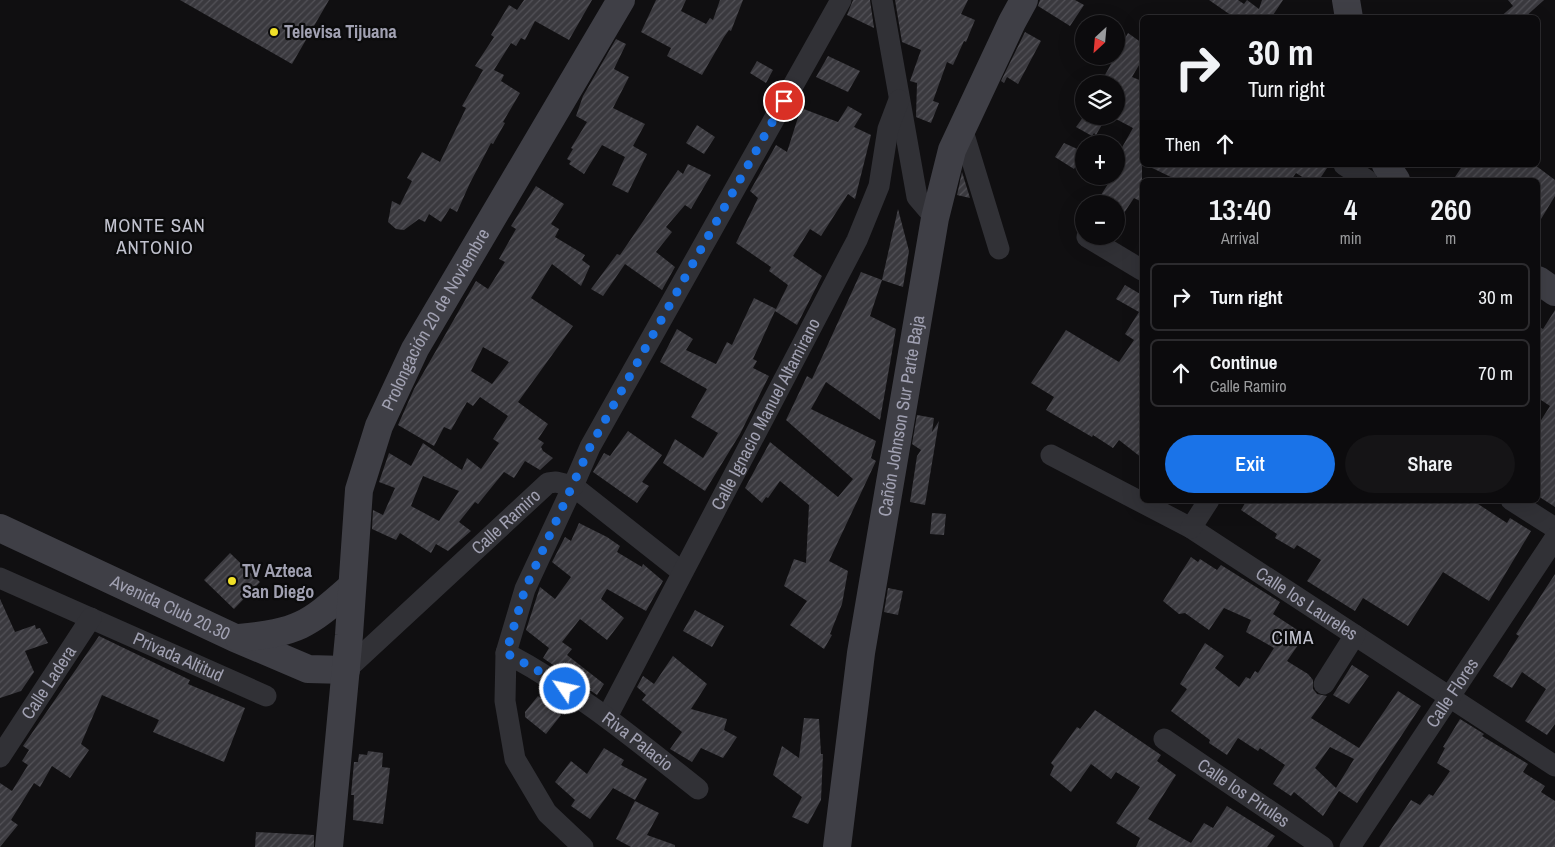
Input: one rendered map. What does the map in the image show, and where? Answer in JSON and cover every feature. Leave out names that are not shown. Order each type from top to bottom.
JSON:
[{"type":"main road","name":"Prolongación 20 de Noviembre","points":[[328,847],[346,670],[350,588],[359,490],[379,426],[415,349],[621,0]]},
{"type":"main road","name":"Cañón Johnson Sur Parte Baja","points":[[836,847],[860,653],[935,218],[952,150],[1024,0]]},
{"type":"main road","points":[[1346,0],[1348,15]]},
{"type":"main road","points":[[1387,167],[1395,178]]},
{"type":"main road","points":[[1540,281],[1555,292]]},
{"type":"main road","name":"Avenida Club 20.30","points":[[0,528],[235,638],[308,669],[346,670]]},
{"type":"main road","points":[[235,638],[274,635],[292,630],[308,623],[350,588]]},
{"type":"street","points":[[583,847],[547,813],[514,759],[505,701],[506,653],[525,589],[595,438],[841,0]]},
{"type":"street","points":[[882,0],[918,197],[935,218]]},
{"type":"street","name":"Calle Ignacio Manuel Altamirano","points":[[607,717],[857,240],[879,186],[888,129],[899,100]]},
{"type":"street","points":[[962,128],[999,249]]},
{"type":"street","points":[[1347,167],[1364,178]]},
{"type":"street","points":[[1100,245],[1140,269]]},
{"type":"street","name":"Calle los Laureles","points":[[1050,455],[1140,502]]},
{"type":"street","name":"Calle Ramiro","points":[[346,670],[548,483],[556,482],[573,486]]},
{"type":"street","points":[[573,486],[682,572]]},
{"type":"street","name":"Calle los Laureles","points":[[1142,503],[1190,528],[1555,766]]},
{"type":"street","points":[[1190,528],[1207,503]]},
{"type":"street","points":[[1516,503],[1555,528]]},
{"type":"street","name":"Calle Flores","points":[[1350,847],[1555,538]]},
{"type":"street","name":"Privada Altitud","points":[[0,578],[266,696]]},
{"type":"street","points":[[0,595],[21,587]]},
{"type":"street","name":"Calle Ladera","points":[[2,750],[90,618]]},
{"type":"street","points":[[1324,684],[1355,635]]},
{"type":"street","name":"Riva Palacio","points":[[506,653],[537,670],[607,717],[698,789]]},
{"type":"street","name":"Calle los Pirules","points":[[1164,739],[1323,847]]},
{"type":"building","name":"Televisa Tijuana","points":[[180,0],[329,0],[292,64]]},
{"type":"building","points":[[524,0],[592,0],[569,40],[535,21],[525,40],[521,38],[516,46],[511,43],[494,70],[504,75],[501,81],[520,93],[493,144],[491,143],[457,212],[450,208],[441,222],[429,214],[425,222],[419,219],[404,230],[396,229],[388,222],[392,201],[400,205],[412,181],[407,178],[422,152],[440,162],[466,108],[462,106],[483,70],[475,66],[494,37],[491,35],[509,5],[517,10]]},
{"type":"building","points":[[656,0],[686,0],[681,11],[706,24],[710,18],[713,20],[720,0],[743,0],[731,31],[729,30],[724,37],[702,75],[667,56],[671,48],[641,32]]},
{"type":"building","points":[[853,0],[870,0],[874,28],[847,15]]},
{"type":"building","points":[[895,0],[968,0],[961,14],[975,20],[966,42],[964,41],[953,65],[947,62],[933,101],[939,103],[931,123],[916,117],[917,83],[910,81],[921,50],[902,42]]},
{"type":"building","points":[[1040,0],[1075,0],[1084,5],[1077,15],[1075,15],[1070,26],[1038,6]]},
{"type":"building","points":[[1209,0],[1238,0],[1244,4],[1247,0],[1259,9],[1262,0],[1283,0],[1273,15],[1231,15]]},
{"type":"building","points":[[1508,0],[1544,0],[1527,15],[1502,15],[1513,6]]},
{"type":"building","points":[[1025,32],[1041,41],[1018,84],[1007,77],[1004,83],[1001,81]]},
{"type":"building","points":[[1128,33],[1140,42],[1140,63],[1132,77],[1140,80],[1140,167],[1142,167],[1142,178],[1140,178],[1140,201],[1134,198],[1125,212],[1125,195],[1101,195],[1107,185],[1125,185],[1125,142],[1133,128],[1125,124],[1125,75],[1105,75],[1110,65],[1125,65],[1125,38]]},
{"type":"building","points":[[616,39],[626,44],[614,69],[629,77],[613,108],[645,124],[633,146],[647,154],[628,193],[612,185],[625,157],[602,145],[584,174],[569,164],[571,161],[567,159],[573,149],[571,148],[587,122],[576,116],[583,96]]},
{"type":"building","points":[[828,56],[860,71],[848,92],[816,77]]},
{"type":"building","points":[[757,61],[773,70],[766,83],[750,73]]},
{"type":"building","points":[[848,106],[862,114],[854,127],[871,135],[855,199],[848,194],[821,236],[810,229],[793,256],[822,276],[797,325],[775,311],[753,359],[757,361],[753,368],[769,376],[740,434],[705,491],[663,463],[675,439],[703,458],[718,433],[691,417],[707,389],[660,362],[677,329],[693,339],[686,350],[716,364],[727,342],[732,345],[754,298],[776,309],[788,285],[769,271],[771,267],[736,243],[758,198],[750,191],[776,145],[787,152],[801,108],[838,122]]},
{"type":"building","points":[[697,125],[715,137],[704,154],[686,143]]},
{"type":"building","points":[[1077,125],[1102,125],[1096,135],[1094,133],[1090,135],[1076,127]]},
{"type":"building","points":[[1064,143],[1075,148],[1075,167],[1074,169],[1055,157]]},
{"type":"building","points":[[688,164],[711,175],[691,209],[685,205],[666,227],[672,232],[656,252],[675,267],[662,290],[625,264],[603,296],[591,289],[617,254],[620,255],[678,170],[683,174]]},
{"type":"building","points":[[1150,167],[1328,167],[1320,178],[1304,178],[1296,173],[1292,178],[1173,178]]},
{"type":"building","points":[[1462,167],[1538,167],[1555,180],[1555,196],[1540,221],[1540,178],[1454,178]]},
{"type":"building","points":[[962,172],[970,198],[957,195]]},
{"type":"building","points":[[536,186],[564,204],[551,224],[559,229],[555,237],[585,255],[582,260],[590,266],[581,286],[552,264],[531,298],[573,326],[518,402],[548,424],[538,439],[544,443],[541,447],[543,451],[553,458],[540,470],[525,461],[514,478],[504,472],[478,504],[475,502],[459,522],[471,531],[448,551],[436,544],[431,553],[400,533],[396,540],[372,529],[373,510],[383,515],[395,488],[379,482],[389,453],[411,466],[423,443],[462,470],[467,458],[481,469],[499,443],[493,439],[508,416],[480,397],[473,406],[467,402],[451,430],[444,427],[434,446],[398,425],[414,389],[476,281],[488,289],[505,262],[499,259],[516,229],[511,226]],"holes":[[[483,347],[509,362],[492,384],[471,371]],[[423,476],[459,491],[439,521],[411,506]]]},
{"type":"building","points":[[898,209],[909,251],[903,287],[882,280]]},
{"type":"building","points":[[861,272],[882,280],[870,316],[896,329],[880,420],[826,382],[811,409],[876,441],[871,458],[876,461],[829,561],[848,571],[842,604],[830,634],[832,635],[824,649],[790,625],[807,601],[784,586],[794,559],[806,563],[809,505],[780,481],[762,503],[745,488],[770,442],[838,497],[853,479],[786,420],[807,376],[812,379]]},
{"type":"building","points":[[1125,285],[1140,294],[1140,456],[1119,440],[1113,448],[1046,410],[1054,397],[1031,383],[1066,330],[1119,362],[1134,340],[1125,334],[1139,312],[1116,299]]},
{"type":"building","points":[[1555,310],[1555,507],[1540,497],[1540,422],[1550,406],[1540,399],[1540,327],[1543,329]]},
{"type":"building","points":[[917,415],[934,418],[932,432],[939,421],[925,505],[910,502],[917,456],[921,450],[912,444]]},
{"type":"building","points":[[628,431],[662,455],[642,482],[649,486],[637,503],[593,472],[604,453],[610,456]]},
{"type":"building","points":[[1245,503],[1477,503],[1507,523],[1510,518],[1531,531],[1489,601],[1443,572],[1408,626],[1363,598],[1355,611],[1307,581],[1321,560],[1297,545],[1294,549],[1275,538],[1277,534],[1241,510]]},
{"type":"building","points":[[932,513],[946,514],[944,535],[930,534]]},
{"type":"building","points":[[579,523],[607,537],[620,546],[617,552],[642,567],[643,564],[663,581],[646,611],[607,589],[601,599],[624,618],[607,640],[580,619],[562,642],[572,649],[567,655],[604,684],[597,695],[543,658],[549,648],[526,630],[540,587],[555,599],[571,577],[552,562],[565,537],[571,541]]},
{"type":"building","name":"TV Azteca San Diego","points":[[230,553],[260,582],[234,609],[204,580]]},
{"type":"building","points":[[1191,557],[1198,562],[1200,559],[1217,570],[1221,565],[1280,602],[1273,614],[1305,635],[1287,661],[1308,674],[1313,680],[1313,689],[1317,694],[1327,696],[1311,718],[1359,748],[1398,691],[1421,706],[1357,803],[1339,791],[1323,816],[1294,792],[1291,796],[1273,784],[1285,765],[1260,748],[1258,751],[1238,738],[1227,755],[1209,743],[1210,740],[1171,711],[1187,689],[1180,684],[1205,643],[1224,656],[1215,668],[1239,687],[1246,677],[1250,679],[1255,671],[1258,673],[1274,648],[1246,632],[1251,620],[1224,608],[1209,630],[1185,613],[1179,614],[1163,601]],"holes":[[[1330,747],[1354,759],[1336,788],[1315,768]]]},
{"type":"building","points":[[1555,574],[1555,724],[1547,735],[1525,721],[1546,689],[1522,672],[1512,688],[1493,676],[1519,636],[1516,634]]},
{"type":"building","points":[[888,588],[903,591],[898,615],[884,612]]},
{"type":"building","points":[[0,599],[15,632],[35,625],[36,629],[40,628],[48,643],[25,651],[34,672],[21,691],[0,698]]},
{"type":"building","points":[[695,610],[724,626],[712,647],[683,631]]},
{"type":"building","points":[[99,636],[190,680],[188,684],[245,708],[224,762],[153,732],[159,720],[102,695],[81,744],[89,750],[70,778],[52,766],[40,787],[34,783],[11,820],[18,825],[0,847],[0,783],[12,791],[28,765],[22,761],[29,750],[23,746]]},
{"type":"building","points":[[673,656],[707,684],[691,709],[727,719],[724,730],[737,737],[723,758],[701,748],[692,762],[670,749],[682,732],[642,700],[646,695],[637,687],[643,676],[654,684]]},
{"type":"building","points":[[1352,665],[1369,676],[1349,704],[1333,695]]},
{"type":"building","points":[[538,696],[561,715],[546,734],[525,717],[525,712]]},
{"type":"building","points":[[1095,710],[1161,755],[1157,761],[1176,775],[1148,819],[1191,843],[1204,823],[1213,828],[1227,806],[1275,836],[1267,847],[1136,847],[1140,838],[1116,823],[1140,787],[1116,772],[1111,779],[1091,764],[1071,792],[1050,775],[1054,766],[1051,763],[1077,727],[1080,729]]},
{"type":"building","points":[[804,718],[819,719],[821,754],[823,754],[821,800],[808,824],[792,817],[802,797],[773,775],[782,746],[799,758]]},
{"type":"building","points":[[1460,719],[1484,734],[1482,736],[1528,764],[1523,772],[1545,786],[1541,792],[1555,801],[1555,847],[1379,847],[1411,800],[1420,805],[1429,794],[1433,796],[1450,771],[1437,763],[1445,748],[1443,747]]},
{"type":"building","points":[[604,748],[624,760],[621,765],[647,779],[635,800],[613,788],[590,819],[571,806],[575,800],[555,782],[571,761],[587,774]]},
{"type":"building","points":[[368,751],[383,753],[382,767],[390,768],[383,824],[353,820],[354,795],[351,795],[354,762],[358,762],[359,754],[367,755]]},
{"type":"building","points":[[635,801],[659,813],[647,835],[675,845],[675,847],[631,847],[616,839]]},
{"type":"building","points":[[256,832],[314,835],[314,847],[255,847]]},
{"type":"place","name":"Televisa Tijuana","points":[[274,32]]},
{"type":"place","name":"TV Azteca San Diego","points":[[232,581]]},
{"type":"district","name":"MONTE SAN ANTONIO","points":[[155,236]]},
{"type":"district","name":"CIMA","points":[[1293,637]]},
{"type":"route","points":[[565,689],[537,670],[506,653],[525,589],[590,447],[784,101]]}]
